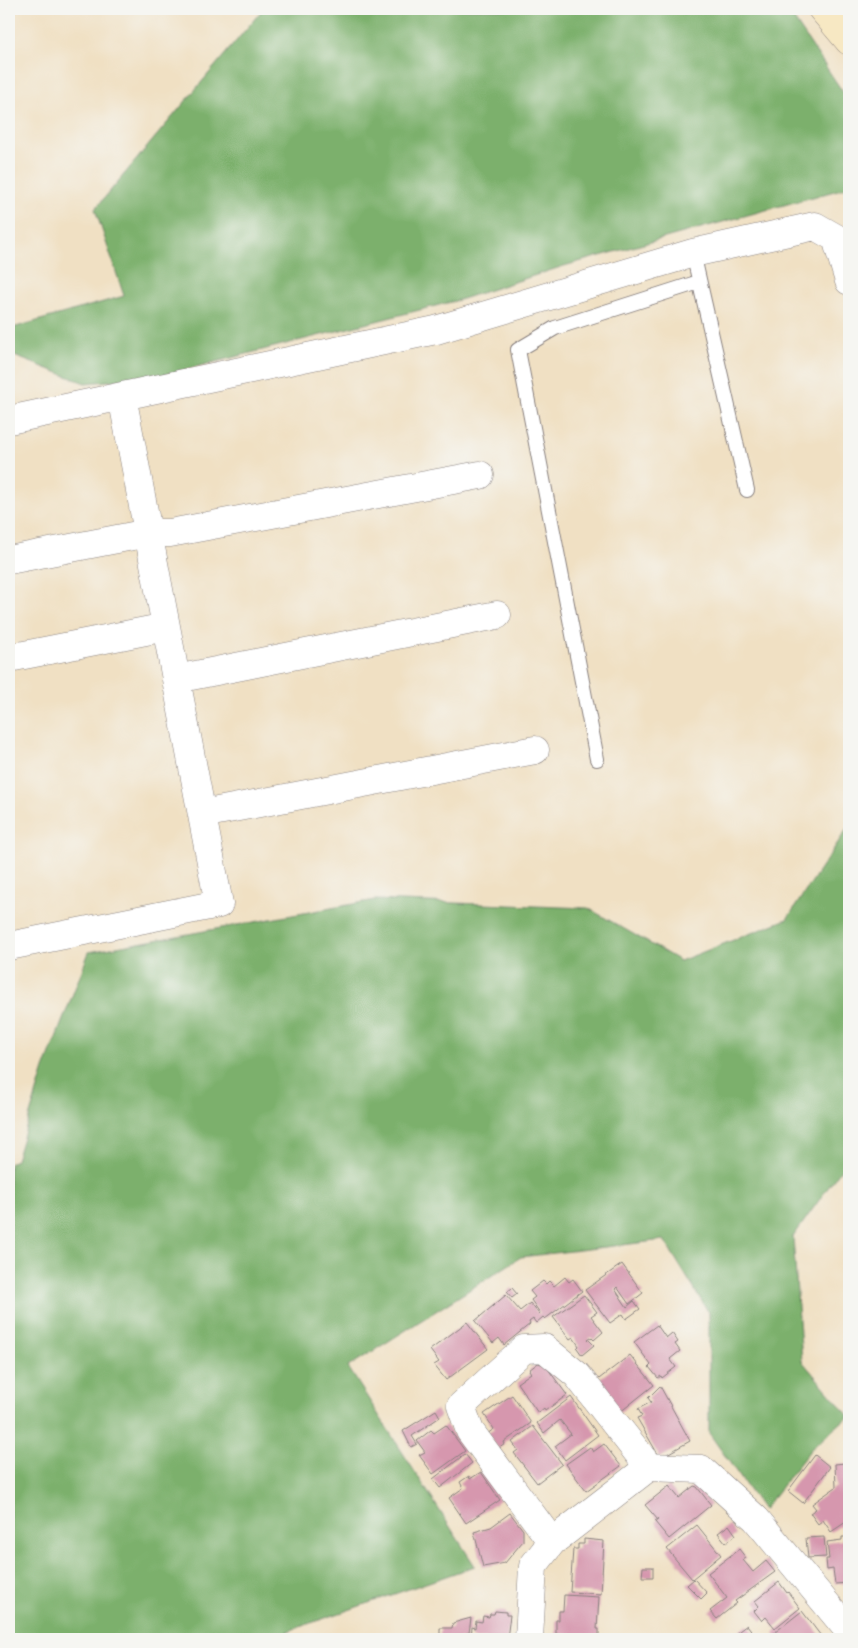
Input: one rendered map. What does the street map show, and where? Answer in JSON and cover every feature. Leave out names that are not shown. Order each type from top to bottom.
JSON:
[{"type":"main road","points":[[822,9],[849,41]]},
{"type":"street","points":[[9,420],[436,330],[692,253],[815,226],[836,238],[849,281]]},
{"type":"street","points":[[9,946],[219,904],[122,396]]},
{"type":"street","points":[[9,560],[148,533],[170,533],[480,474]]},
{"type":"street","points":[[176,679],[497,615]]},
{"type":"street","points":[[9,658],[166,627]]},
{"type":"street","points":[[202,814],[535,750]]},
{"type":"street","points":[[552,1542],[470,1431],[461,1406],[524,1349],[544,1348],[577,1375],[649,1467]]},
{"type":"street","points":[[529,1639],[534,1566],[552,1542],[649,1467],[701,1469],[756,1520],[849,1631]]},
{"type":"lane","points":[[692,253],[747,490]]},
{"type":"lane","points":[[597,759],[518,350],[555,328],[699,282]]},
{"type":"green space","points":[[263,9],[787,9],[849,101],[849,187],[564,266],[459,300],[156,377],[85,383],[9,354],[9,329],[124,296],[95,209]]},
{"type":"green space","points":[[849,826],[849,1158],[793,1237],[802,1361],[849,1416],[811,1449],[763,1510],[709,1433],[709,1313],[664,1240],[521,1257],[348,1367],[475,1566],[288,1631],[288,1639],[9,1639],[9,1163],[16,1160],[44,1069],[89,952],[375,900],[588,908],[680,961],[787,919]]},
{"type":"building","points":[[622,1264],[643,1293],[629,1304],[617,1287],[615,1289],[627,1307],[634,1301],[640,1309],[626,1319],[623,1314],[610,1323],[585,1290]]},
{"type":"building","points":[[565,1277],[569,1282],[573,1279],[582,1291],[545,1319],[543,1317],[536,1323],[533,1319],[529,1322],[530,1324],[504,1345],[499,1338],[493,1343],[475,1321],[506,1295],[520,1311],[530,1303],[539,1314],[531,1300],[535,1297],[530,1291],[543,1281],[546,1284],[549,1281],[554,1286]]},
{"type":"building","points":[[512,1288],[517,1294],[512,1298],[507,1292]]},
{"type":"building","points":[[584,1295],[597,1312],[591,1316],[603,1332],[594,1340],[591,1337],[588,1339],[594,1345],[582,1355],[573,1337],[570,1339],[553,1317]]},
{"type":"building","points":[[467,1322],[488,1349],[446,1380],[434,1365],[439,1362],[430,1350]]},
{"type":"building","points":[[657,1325],[666,1338],[672,1333],[678,1342],[675,1344],[680,1351],[670,1359],[676,1367],[662,1378],[661,1376],[658,1378],[649,1367],[651,1365],[634,1342]]},
{"type":"building","points":[[630,1355],[654,1385],[619,1413],[595,1382]]},
{"type":"building","points":[[538,1363],[545,1365],[567,1395],[545,1411],[544,1408],[538,1413],[517,1383],[531,1373],[529,1370]]},
{"type":"building","points":[[660,1386],[690,1441],[660,1458],[637,1418],[642,1416],[638,1409],[651,1402],[648,1398]]},
{"type":"building","points":[[512,1395],[531,1423],[504,1442],[505,1444],[498,1449],[487,1434],[494,1429],[484,1414]]},
{"type":"building","points":[[571,1397],[598,1435],[565,1460],[555,1446],[571,1434],[560,1420],[544,1433],[537,1423]]},
{"type":"building","points":[[436,1410],[440,1417],[412,1436],[417,1444],[411,1447],[403,1431]]},
{"type":"building","points":[[446,1425],[465,1451],[433,1474],[419,1455],[425,1452],[417,1441],[431,1430],[434,1433]]},
{"type":"building","points":[[533,1426],[562,1464],[537,1483],[514,1453],[518,1450],[512,1442]]},
{"type":"building","points":[[604,1444],[621,1466],[586,1491],[566,1464],[590,1447],[593,1452]]},
{"type":"building","points":[[465,1454],[472,1463],[440,1488],[433,1479]]},
{"type":"building","points":[[815,1455],[830,1467],[803,1503],[788,1491]]},
{"type":"building","points":[[845,1463],[845,1465],[849,1465],[849,1520],[831,1532],[823,1520],[818,1524],[810,1513],[816,1509],[812,1504],[836,1487],[835,1464]]},
{"type":"building","points":[[481,1472],[500,1500],[466,1523],[449,1498],[463,1488],[460,1482],[469,1476],[470,1479]]},
{"type":"building","points":[[669,1486],[679,1498],[694,1486],[697,1487],[711,1505],[669,1539],[655,1522],[658,1520],[645,1505]]},
{"type":"building","points":[[510,1513],[523,1530],[523,1541],[505,1563],[483,1567],[474,1532],[491,1527]]},
{"type":"building","points":[[697,1525],[721,1555],[692,1579],[667,1549]]},
{"type":"building","points":[[729,1525],[736,1535],[726,1543],[718,1533]]},
{"type":"building","points":[[824,1537],[826,1557],[808,1558],[806,1538]]},
{"type":"building","points":[[842,1537],[849,1537],[849,1583],[835,1584],[833,1569],[827,1570],[826,1559],[829,1559],[827,1542],[842,1540]]},
{"type":"building","points":[[584,1539],[604,1541],[601,1594],[570,1592],[573,1549],[578,1549],[578,1544],[584,1544]]},
{"type":"building","points":[[739,1549],[746,1558],[743,1560],[753,1572],[766,1561],[775,1572],[735,1601],[737,1603],[717,1619],[710,1611],[727,1598],[708,1573]]},
{"type":"building","points":[[643,1567],[653,1567],[653,1577],[642,1577]]},
{"type":"building","points":[[694,1579],[707,1593],[701,1599],[687,1585]]},
{"type":"building","points":[[779,1582],[800,1608],[775,1628],[766,1617],[762,1621],[754,1611],[759,1606],[755,1601]]},
{"type":"building","points":[[564,1595],[599,1597],[597,1629],[599,1629],[599,1639],[585,1639],[585,1636],[556,1634],[556,1620],[559,1620],[559,1611],[563,1611]]},
{"type":"building","points":[[495,1611],[506,1612],[506,1615],[510,1615],[507,1639],[471,1639],[472,1627],[475,1628],[476,1621],[482,1622],[483,1616],[489,1617]]},
{"type":"building","points":[[802,1611],[822,1639],[779,1639],[774,1633]]},
{"type":"building","points":[[471,1618],[469,1633],[466,1633],[466,1639],[440,1639],[440,1628],[452,1628],[453,1623]]},
{"type":"building","points":[[747,1625],[758,1639],[733,1639],[731,1637]]}]
